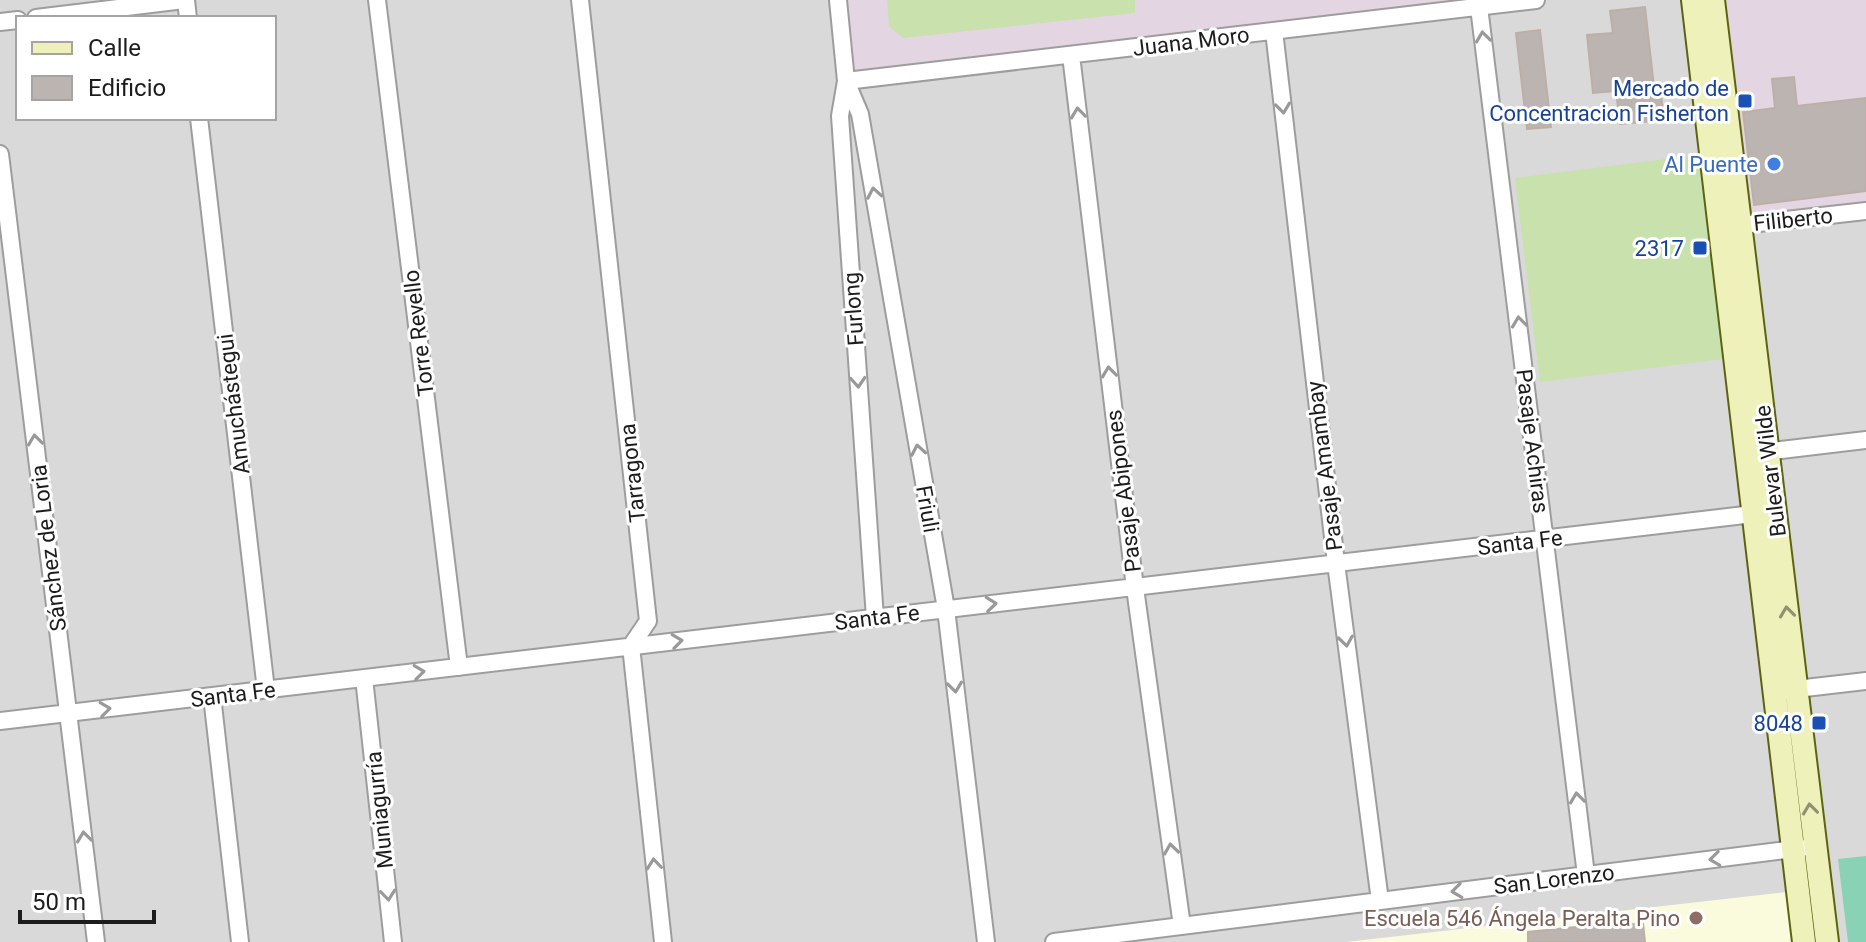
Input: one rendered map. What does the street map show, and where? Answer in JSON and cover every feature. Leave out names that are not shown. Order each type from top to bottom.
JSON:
[{"type":"main road","name":"Bulevar Wilde","points":[[1693,0],[1730,226]]},
{"type":"main road","name":"Bulevar Wilde","points":[[1713,0],[1730,226],[1785,691],[1804,848],[1827,942]]},
{"type":"main road","name":"Bulevar Wilde","points":[[1757,453],[1753,514],[1785,691]]},
{"type":"main road","name":"Bulevar Wilde","points":[[1804,848],[1804,942]]},
{"type":"street","points":[[53,16],[185,0]]},
{"type":"street","name":"Torre Revello","points":[[377,0],[459,667]]},
{"type":"street","name":"Tarragona","points":[[580,0],[648,621],[631,646]]},
{"type":"street","name":"Furlong","points":[[838,0],[846,81],[840,116],[875,618]]},
{"type":"street","name":"Juana Moro","points":[[846,81],[1536,0]]},
{"type":"street","name":"Pasaje Achiras","points":[[1479,7],[1586,875]]},
{"type":"street","name":"Pasaje Amambay","points":[[1274,31],[1336,563],[1380,901]]},
{"type":"street","name":"Pasaje Abipones","points":[[1071,55],[1135,588],[1182,926]]},
{"type":"street","name":"Friuli","points":[[846,81],[860,114],[946,609],[986,942]]},
{"type":"street","name":"Amuchástegui","points":[[199,120],[266,690]]},
{"type":"street","name":"Sánchez de Loria","points":[[0,154],[96,942]]},
{"type":"street","name":"Filiberto","points":[[1730,226],[1866,211]]},
{"type":"street","points":[[1757,453],[1866,440]]},
{"type":"street","name":"Santa Fe","points":[[0,721],[1753,514]]},
{"type":"street","points":[[631,646],[663,942]]},
{"type":"street","name":"Muniagurría","points":[[364,678],[393,942]]},
{"type":"street","points":[[1785,691],[1866,681]]},
{"type":"street","points":[[212,696],[240,942]]},
{"type":"street","name":"San Lorenzo","points":[[1054,942],[1804,848]]},
{"type":"shaded area","points":[[0,0],[1866,0],[1866,942],[0,942]]},
{"type":"shaded area","points":[[838,0],[1536,0],[846,81]]},
{"type":"shaded area","points":[[1713,0],[1866,0],[1866,211],[1740,225]]},
{"type":"shaded area","name":"Escuela 546 Ángela Peralta Pino","points":[[1786,892],[1792,942],[1346,942]]},
{"type":"green space","points":[[887,0],[1135,0],[1135,13],[903,38],[889,26]]},
{"type":"green space","points":[[1698,155],[1723,359],[1540,382],[1515,178]]},
{"type":"green space","points":[[1866,856],[1866,942],[1848,942],[1838,859]]},
{"type":"building","points":[[1645,7],[1654,87],[1660,86],[1664,120],[1620,124],[1616,91],[1593,93],[1587,35],[1613,33],[1610,11]]},
{"type":"building","points":[[1540,30],[1551,127],[1527,129],[1516,33]]},
{"type":"building","points":[[1794,77],[1797,106],[1866,98],[1866,191],[1754,205],[1743,112],[1775,108],[1772,79]]},
{"type":"building","points":[[1643,923],[1645,942],[1528,942],[1528,932]]},
{"type":"place","name":"Mercado de Concentracion Fisherton","points":[[1745,101]]},
{"type":"place","name":"Al Puente","points":[[1774,164]]},
{"type":"place","name":"2317","points":[[1700,248]]},
{"type":"place","name":"8048","points":[[1819,723]]},
{"type":"place","name":"Escuela 546 Ángela Peralta Pino","points":[[1696,918]]}]
